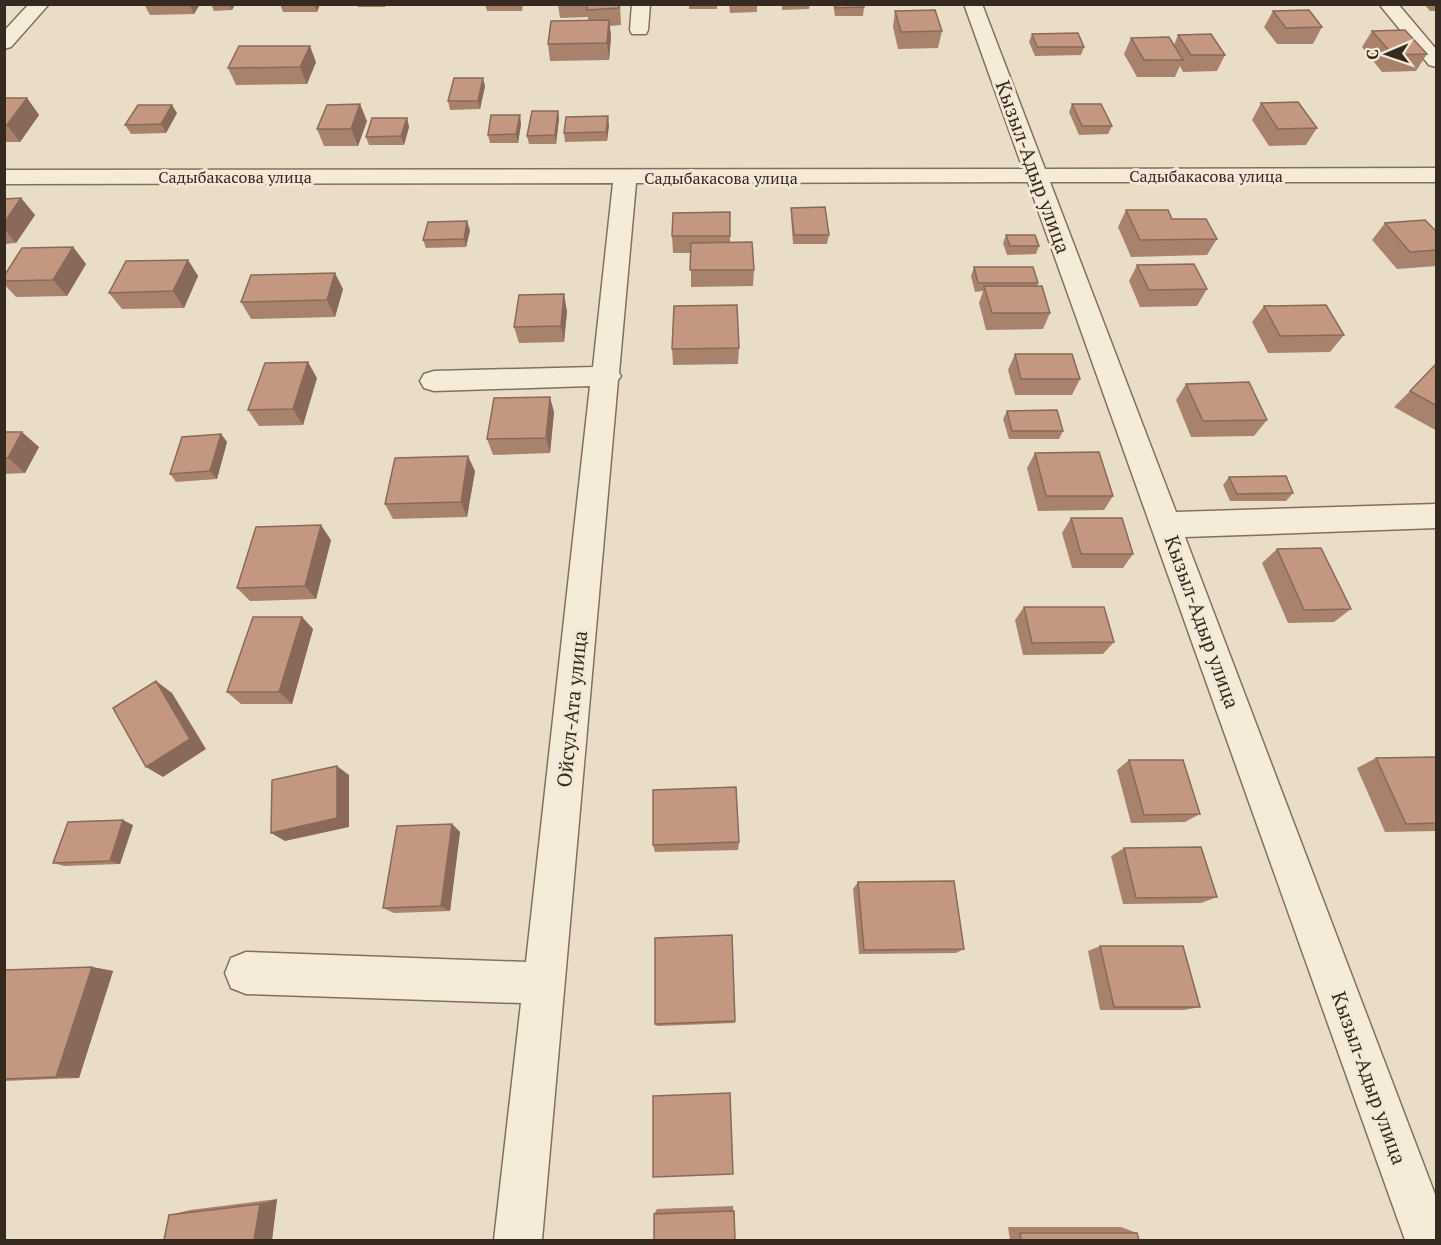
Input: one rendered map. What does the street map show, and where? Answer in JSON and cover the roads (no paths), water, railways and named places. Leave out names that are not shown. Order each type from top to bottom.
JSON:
[{"type":"street","points":[[4,43],[40,4]]},
{"type":"street","points":[[639,30],[641,4]]},
{"type":"street","name":"Кызыл-Адыр улица","points":[[973,4],[1429,1240]]},
{"type":"street","points":[[1388,4],[1437,61]]},
{"type":"street","name":"Садыбакасова улица","points":[[4,177],[625,178],[1437,175]]},
{"type":"street","name":"Ойсул-Ата улица","points":[[518,1240],[607,376],[625,178]]},
{"type":"street","points":[[434,381],[607,376]]},
{"type":"street","points":[[1166,525],[1437,516]]},
{"type":"street","points":[[246,973],[544,983]]}]
